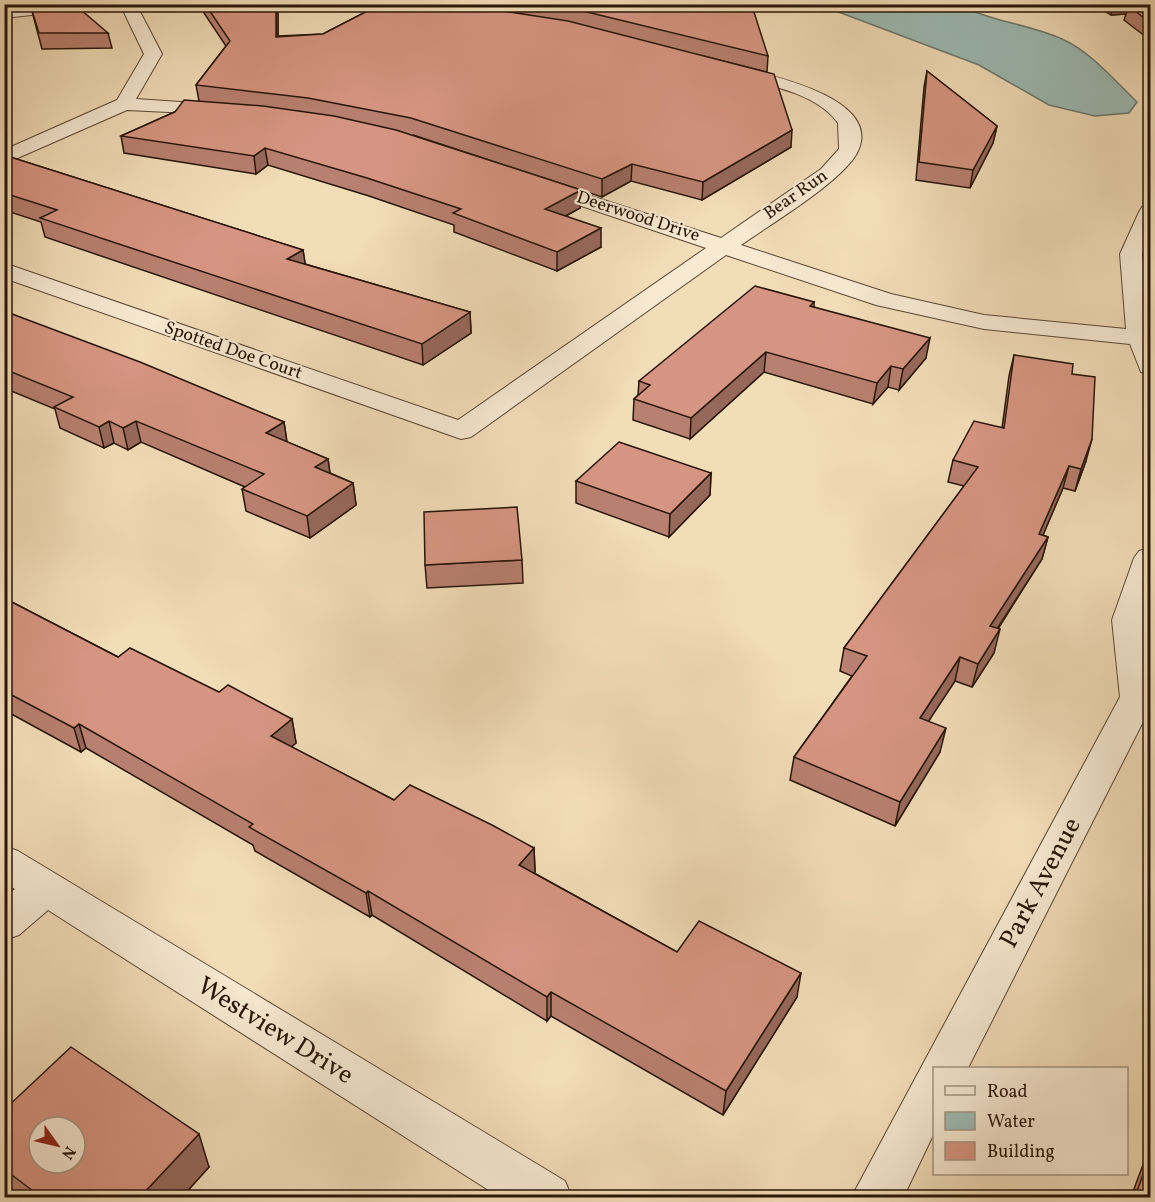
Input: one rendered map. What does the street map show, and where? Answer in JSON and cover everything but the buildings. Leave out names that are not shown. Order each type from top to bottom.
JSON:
[{"type":"street","points":[[4,13],[86,4]]},
{"type":"street","points":[[124,104],[153,54],[128,4]]},
{"type":"street","name":"Bear Run","points":[[461,431],[828,173],[849,150],[850,130],[843,115],[818,100],[783,85],[714,66]]},
{"type":"street","points":[[4,158],[124,104],[244,113]]},
{"type":"street","name":"Deerwood Drive","points":[[519,178],[885,300],[984,322],[1145,338]]},
{"type":"street","points":[[1150,212],[1131,254],[1150,366]]},
{"type":"street","name":"Spotted Doe Court","points":[[4,270],[461,431]]},
{"type":"street","name":"Park Avenue","points":[[945,1067],[1146,695],[1129,620],[1150,558]]},
{"type":"street","name":"Westview Drive","points":[[4,862],[547,1197]]},
{"type":"street","points":[[4,923],[45,889]]},
{"type":"street","points":[[876,1197],[933,1088]]},
{"type":"water","points":[[820,5],[960,5],[1073,44],[1137,102],[1129,113],[1095,116],[1049,105],[979,65]]}]
